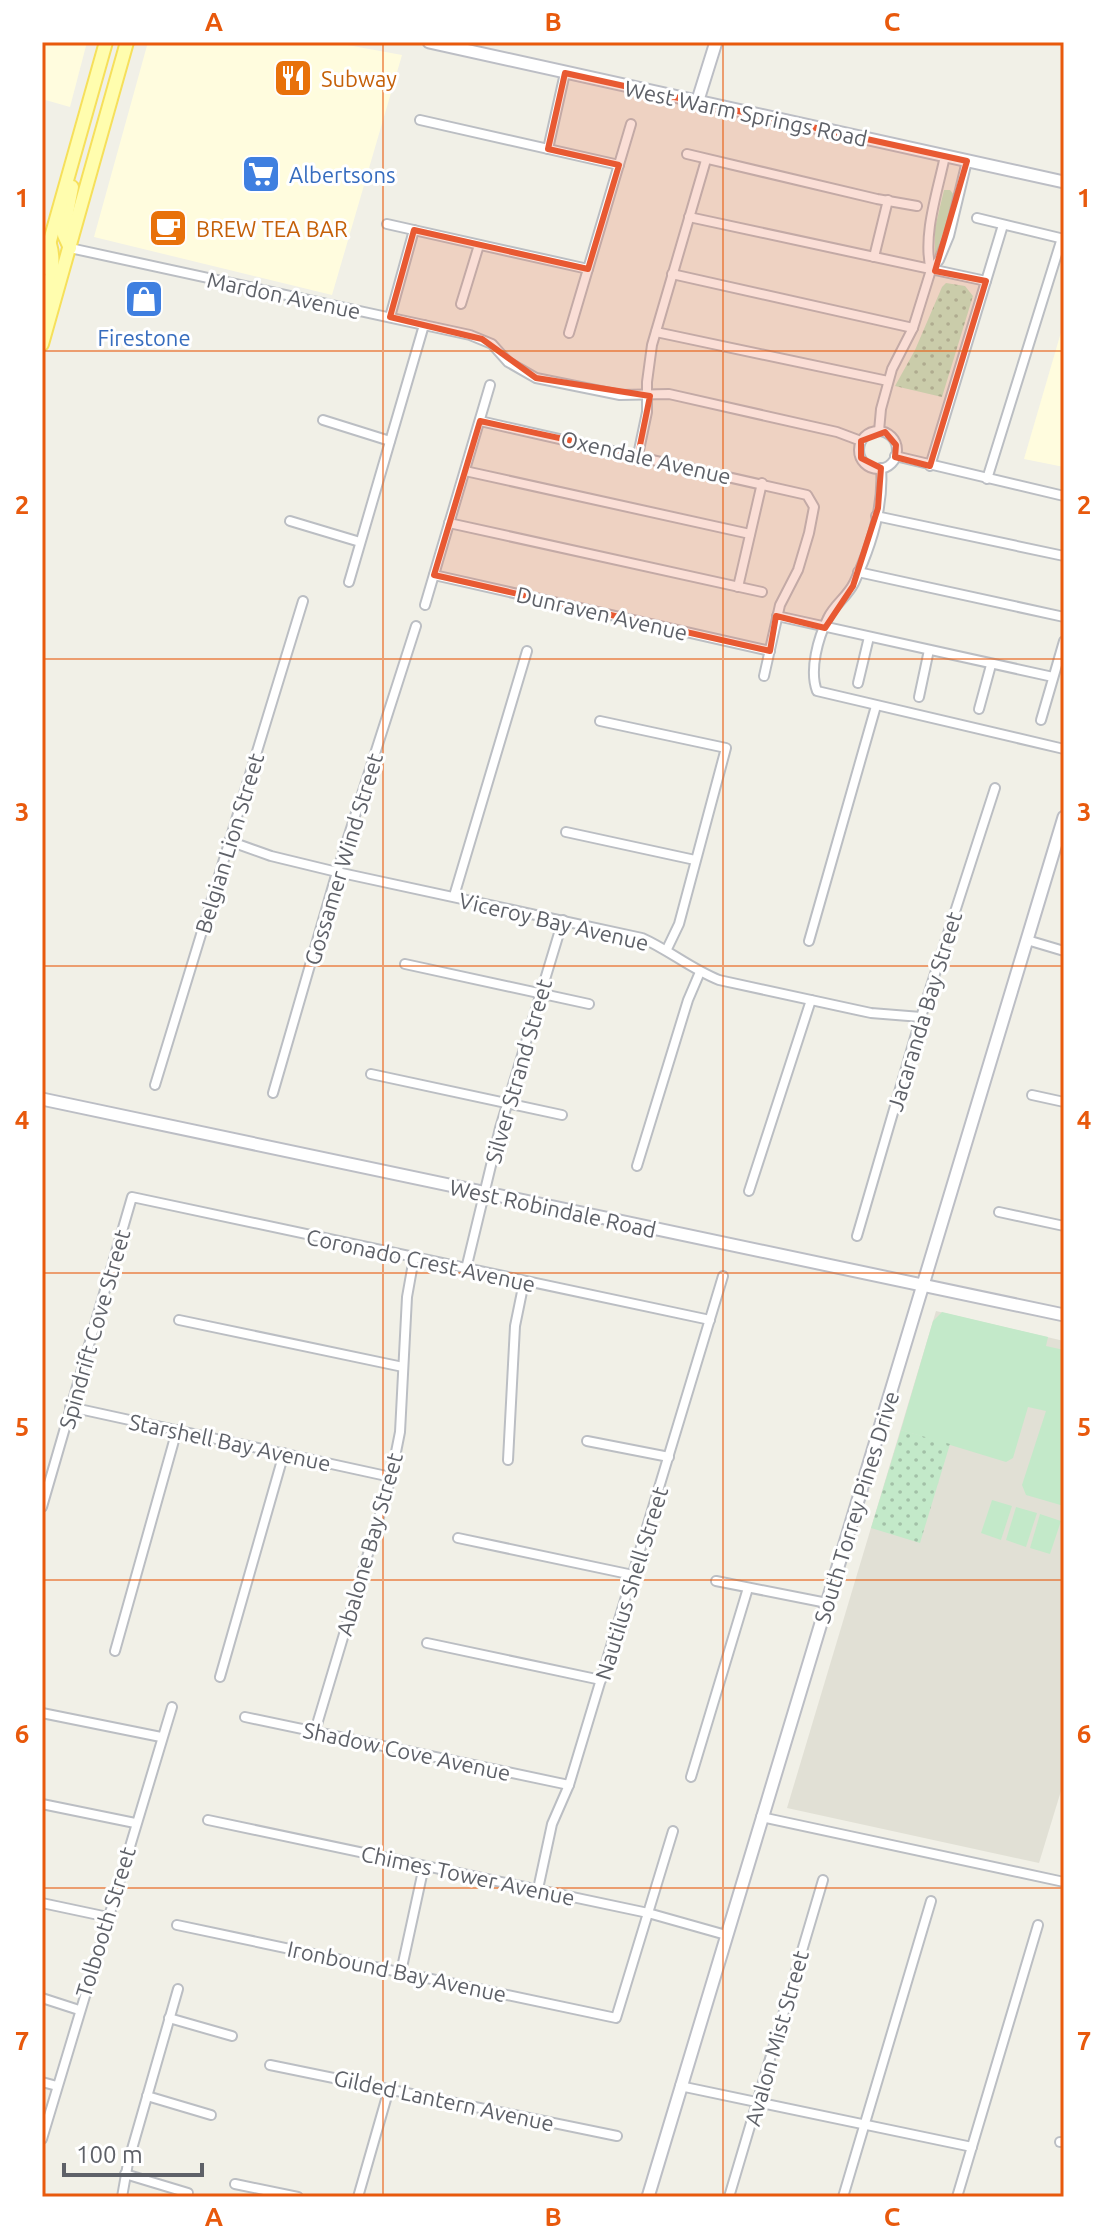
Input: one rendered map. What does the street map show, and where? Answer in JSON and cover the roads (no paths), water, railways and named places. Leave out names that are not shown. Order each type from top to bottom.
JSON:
[{"type":"main road","points":[[42,269],[46,242],[106,42]]},
{"type":"main road","points":[[43,340],[127,42]]},
{"type":"main road","name":"West Warm Springs Road","points":[[429,42],[1064,182]]},
{"type":"main road","points":[[697,103],[716,42]]},
{"type":"main road","points":[[70,248],[64,235],[72,190],[73,160]]},
{"type":"main road","points":[[43,340],[47,291],[54,263],[46,242]]},
{"type":"main road","name":"South Torrey Pines Drive","points":[[648,2197],[1064,817]]},
{"type":"main road","name":"West Robindale Road","points":[[42,1099],[1064,1315]]},
{"type":"street","points":[[548,149],[565,73]]},
{"type":"street","points":[[420,120],[619,165]]},
{"type":"street","points":[[569,333],[631,124]]},
{"type":"street","points":[[687,154],[917,206]]},
{"type":"street","points":[[931,270],[927,255],[930,230],[945,156]]},
{"type":"street","points":[[638,455],[648,395],[648,367],[656,332],[706,160]]},
{"type":"street","points":[[879,431],[888,381],[913,328],[931,270],[949,236],[967,161]]},
{"type":"street","points":[[874,257],[888,200]]},
{"type":"street","points":[[689,217],[986,281]]},
{"type":"street","points":[[977,218],[1063,238],[987,479]]},
{"type":"street","points":[[387,224],[588,269]]},
{"type":"street","points":[[930,466],[1003,225]]},
{"type":"street","points":[[390,317],[414,230]]},
{"type":"street","points":[[461,304],[479,245]]},
{"type":"street","name":"Mardon Avenue","points":[[70,248],[482,339],[496,348],[508,362],[536,378],[620,395],[669,394],[837,432],[861,441]]},
{"type":"street","points":[[672,274],[913,328]]},
{"type":"street","points":[[349,582],[424,325]]},
{"type":"street","points":[[656,332],[888,381]]},
{"type":"street","points":[[425,605],[490,385]]},
{"type":"street","points":[[323,420],[390,441]]},
{"type":"street","name":"Oxendale Avenue","points":[[480,421],[802,492],[810,498],[814,507],[813,516],[803,556],[777,616]]},
{"type":"street","points":[[879,431],[894,440],[895,456],[892,462],[881,468],[869,466],[861,458],[861,441],[869,433],[879,431]]},
{"type":"street","points":[[895,456],[1064,496]]},
{"type":"street","points":[[881,468],[876,516],[858,572],[847,595],[828,618],[814,672],[816,688],[822,694],[1064,749]]},
{"type":"street","points":[[465,471],[750,534]]},
{"type":"street","points":[[738,587],[762,483]]},
{"type":"street","points":[[876,516],[1064,556]]},
{"type":"street","points":[[290,521],[360,542]]},
{"type":"street","points":[[449,523],[762,592]]},
{"type":"street","points":[[858,572],[1064,617]]},
{"type":"street","name":"Dunraven Avenue","points":[[434,575],[770,651]]},
{"type":"street","name":"Belgian Lion Street","points":[[155,1085],[303,601]]},
{"type":"street","points":[[764,676],[777,616],[1053,677]]},
{"type":"street","name":"Gossamer Wind Street","points":[[273,1093],[337,872],[416,626]]},
{"type":"street","points":[[858,683],[869,637]]},
{"type":"street","points":[[1041,720],[1064,641]]},
{"type":"street","points":[[919,697],[929,650]]},
{"type":"street","points":[[454,896],[527,651]]},
{"type":"street","points":[[979,709],[991,665]]},
{"type":"street","points":[[809,941],[876,706]]},
{"type":"street","points":[[600,721],[726,748],[679,924],[667,949]]},
{"type":"street","name":"Jacaranda Bay Street","points":[[857,1236],[921,1017],[995,788]]},
{"type":"street","points":[[566,832],[695,860]]},
{"type":"street","name":"Viceroy Bay Avenue","points":[[229,841],[271,856],[337,872],[642,938],[719,980],[871,1013],[921,1017]]},
{"type":"street","name":"Silver Strand Street","points":[[466,1269],[508,1103],[563,920]]},
{"type":"street","points":[[1027,940],[1064,951]]},
{"type":"street","points":[[405,964],[589,1004]]},
{"type":"street","points":[[637,1166],[688,1000],[700,972]]},
{"type":"street","points":[[749,1191],[811,1000]]},
{"type":"street","points":[[371,1074],[562,1115]]},
{"type":"street","points":[[1032,1095],[1064,1102]]},
{"type":"street","name":"Coronado Crest Avenue","points":[[132,1197],[710,1320]]},
{"type":"street","name":"Spindrift Cove Street","points":[[42,1507],[132,1197]]},
{"type":"street","points":[[999,1212],[1064,1226]]},
{"type":"street","name":"Abalone Bay Street","points":[[315,1731],[391,1477],[400,1432],[407,1297],[414,1258]]},
{"type":"street","name":"Nautilus Shell Street","points":[[538,1889],[552,1824],[569,1785],[723,1276]]},
{"type":"street","points":[[508,1460],[515,1326],[524,1282]]},
{"type":"street","points":[[179,1320],[403,1367]]},
{"type":"street","name":"Starshell Bay Avenue","points":[[70,1407],[391,1477]]},
{"type":"street","points":[[115,1651],[177,1430]]},
{"type":"street","points":[[587,1441],[669,1457]]},
{"type":"street","points":[[220,1677],[284,1453]]},
{"type":"street","points":[[458,1538],[633,1575]]},
{"type":"street","points":[[716,1581],[827,1603]]},
{"type":"street","points":[[691,1777],[748,1588]]},
{"type":"street","points":[[427,1643],[601,1680]]},
{"type":"street","name":"Tolbooth Street","points":[[42,2139],[172,1707]]},
{"type":"street","points":[[42,1713],[161,1737]]},
{"type":"street","name":"Shadow Cove Avenue","points":[[245,1717],[569,1785]]},
{"type":"street","points":[[42,1804],[135,1823]]},
{"type":"street","points":[[761,1817],[1064,1882]]},
{"type":"street","name":"Chimes Tower Avenue","points":[[208,1820],[648,1913],[726,1935]]},
{"type":"street","points":[[648,1913],[673,1831]]},
{"type":"street","points":[[401,1972],[424,1866]]},
{"type":"street","name":"Avalon Mist Street","points":[[729,2197],[823,1880]]},
{"type":"street","points":[[843,2197],[931,1901]]},
{"type":"street","points":[[42,1903],[108,1917]]},
{"type":"street","name":"Ironbound Bay Avenue","points":[[177,1925],[616,2018],[648,1913]]},
{"type":"street","points":[[957,2197],[1038,1925]]},
{"type":"street","points":[[122,2197],[125,2174],[178,1989]]},
{"type":"street","points":[[42,1998],[79,2010]]},
{"type":"street","points":[[169,2018],[232,2036]]},
{"type":"street","name":"Gilded Lantern Avenue","points":[[270,2065],[617,2136]]},
{"type":"street","points":[[42,2082],[57,2086]]},
{"type":"street","points":[[680,2086],[972,2147]]},
{"type":"street","points":[[358,2197],[389,2089]]},
{"type":"street","points":[[147,2096],[211,2115]]},
{"type":"street","points":[[125,2174],[188,2193]]},
{"type":"street","points":[[235,2184],[298,2197]]},
{"type":"place","name":"Subway","points":[[293,78]]},
{"type":"place","name":"Albertsons","points":[[261,174]]},
{"type":"place","name":"BREW TEA BAR","points":[[168,228]]},
{"type":"place","name":"Firestone","points":[[144,299]]}]
